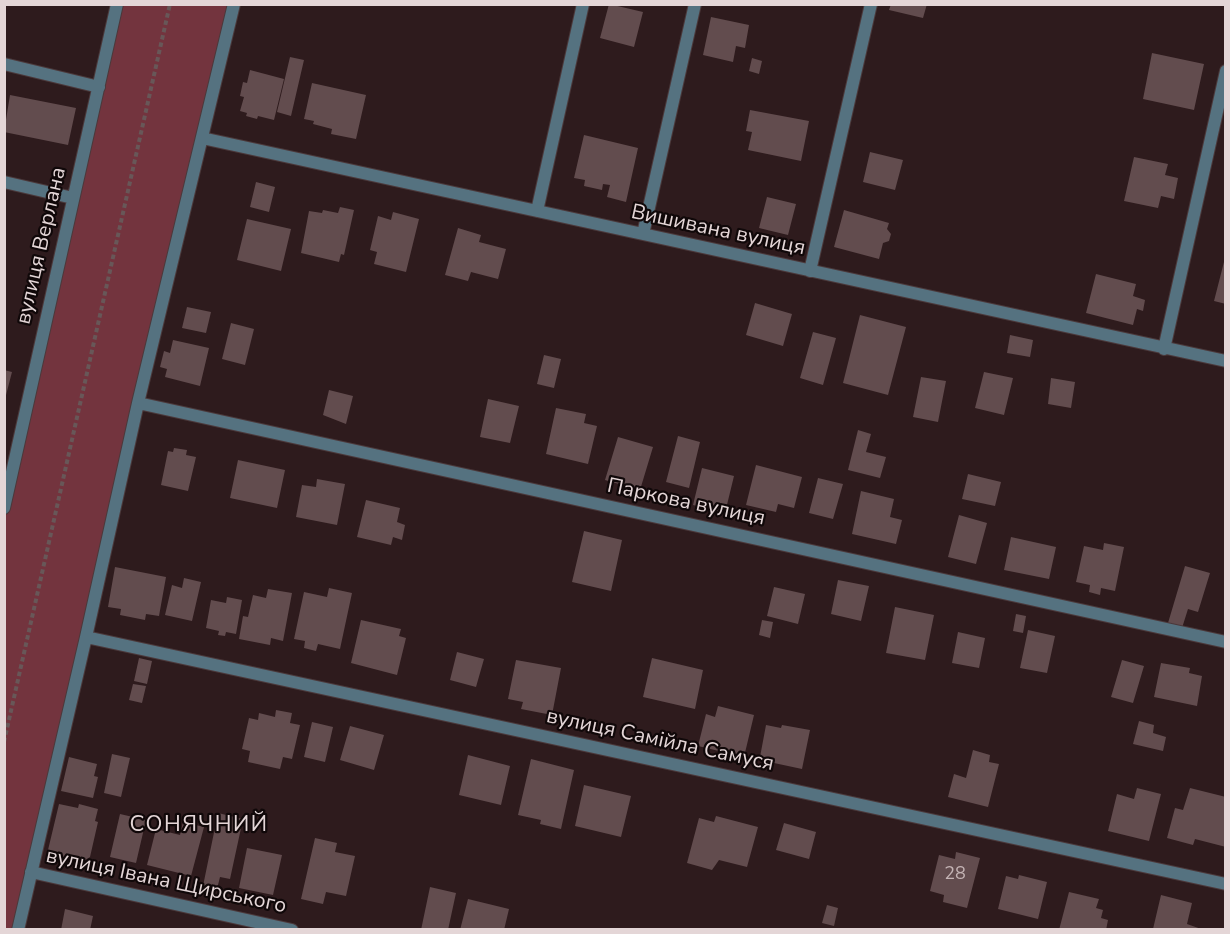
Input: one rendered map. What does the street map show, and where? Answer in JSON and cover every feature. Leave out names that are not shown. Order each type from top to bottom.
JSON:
[{"type":"street","name":"вулиця Верлана","points":[[4,508],[11,447],[73,198],[117,4]]},
{"type":"street","points":[[18,930],[138,403],[234,4]]},
{"type":"street","points":[[537,210],[584,4]]},
{"type":"street","points":[[643,234],[695,4]]},
{"type":"street","points":[[810,271],[871,4]]},
{"type":"street","points":[[4,64],[99,87]]},
{"type":"street","points":[[1164,349],[1226,71]]},
{"type":"street","name":"Вишивана вулиця","points":[[202,138],[1226,361]]},
{"type":"street","points":[[4,182],[73,198]]},
{"type":"street","name":"Паркова вулиця","points":[[138,403],[1226,642]]},
{"type":"street","name":"вулиця Самійла Самуся","points":[[86,637],[1226,884]]},
{"type":"street","name":"вулиця Івана Щирського","points":[[31,872],[292,930]]},
{"type":"path","points":[[4,742],[170,4]]},
{"type":"shaded area","points":[[115,5],[234,5],[18,929],[5,930],[5,514]]},
{"type":"building","points":[[609,4],[643,12],[634,47],[600,38]]},
{"type":"building","points":[[891,4],[927,4],[923,18],[889,10]]},
{"type":"building","points":[[711,17],[749,25],[745,48],[736,46],[733,62],[703,55]]},
{"type":"building","points":[[1152,53],[1204,64],[1194,110],[1143,99]]},
{"type":"building","points":[[290,57],[304,60],[291,116],[277,112]]},
{"type":"building","points":[[752,58],[762,61],[759,74],[749,71]]},
{"type":"building","points":[[250,70],[284,79],[274,120],[258,116],[257,119],[246,116],[247,113],[240,111],[244,97],[240,96],[243,82],[247,83]]},
{"type":"building","points":[[312,83],[366,95],[356,139],[331,134],[332,129],[304,119]]},
{"type":"building","points":[[10,95],[76,108],[68,145],[4,132]]},
{"type":"building","points":[[750,110],[809,121],[801,161],[748,150],[752,132],[746,131]]},
{"type":"building","points":[[584,135],[638,148],[626,202],[607,197],[610,185],[603,184],[602,190],[584,186],[585,180],[574,178]]},
{"type":"building","points":[[870,152],[903,160],[895,190],[863,182]]},
{"type":"building","points":[[1134,157],[1168,164],[1165,175],[1178,178],[1174,199],[1161,196],[1158,208],[1124,201]]},
{"type":"building","points":[[256,182],[275,187],[269,212],[250,207]]},
{"type":"building","points":[[767,197],[796,204],[788,235],[759,228]]},
{"type":"building","points":[[340,207],[354,210],[344,255],[341,254],[339,262],[301,253],[309,211],[322,213],[323,210],[338,213]]},
{"type":"building","points":[[844,210],[889,223],[887,229],[891,234],[889,241],[883,243],[879,259],[834,247]]},
{"type":"building","points":[[393,212],[419,219],[406,272],[374,264],[377,252],[370,250],[378,216],[391,220]]},
{"type":"building","points":[[247,219],[291,229],[281,271],[237,260]]},
{"type":"building","points":[[458,228],[481,235],[479,242],[506,249],[498,279],[471,272],[468,281],[445,275]]},
{"type":"building","points":[[1226,259],[1226,304],[1214,301]]},
{"type":"building","points":[[1096,274],[1136,284],[1133,296],[1145,300],[1143,311],[1137,309],[1133,325],[1086,313]]},
{"type":"building","points":[[755,303],[792,314],[783,346],[746,335]]},
{"type":"building","points":[[187,307],[211,312],[206,333],[182,328]]},
{"type":"building","points":[[860,315],[906,327],[888,395],[843,383]]},
{"type":"building","points":[[231,323],[254,329],[245,365],[222,359]]},
{"type":"building","points":[[813,332],[836,338],[823,385],[800,378]]},
{"type":"building","points":[[1010,335],[1033,340],[1030,357],[1007,353]]},
{"type":"building","points":[[173,340],[209,348],[200,386],[165,377],[167,369],[160,367],[164,351],[170,353]]},
{"type":"building","points":[[544,355],[561,359],[554,388],[537,384]]},
{"type":"building","points":[[4,370],[12,372],[5,399],[4,399]]},
{"type":"building","points":[[984,372],[1013,378],[1004,415],[975,408]]},
{"type":"building","points":[[921,377],[946,381],[938,422],[913,417]]},
{"type":"building","points":[[1051,378],[1075,382],[1071,408],[1048,404]]},
{"type":"building","points":[[329,390],[353,396],[346,424],[323,415]]},
{"type":"building","points":[[488,399],[519,406],[510,443],[480,437]]},
{"type":"building","points":[[556,408],[586,414],[584,423],[597,426],[588,464],[546,454]]},
{"type":"building","points":[[858,430],[871,434],[866,452],[886,457],[880,478],[848,470]]},
{"type":"building","points":[[678,436],[700,442],[689,488],[666,482]]},
{"type":"building","points":[[618,437],[653,447],[640,490],[605,480]]},
{"type":"building","points":[[174,448],[187,450],[186,455],[196,457],[188,491],[161,485],[168,451],[173,452]]},
{"type":"building","points":[[238,460],[285,470],[277,508],[230,498]]},
{"type":"building","points":[[756,465],[802,477],[794,508],[778,504],[776,512],[746,505]]},
{"type":"building","points":[[702,468],[734,476],[725,513],[693,505]]},
{"type":"building","points":[[968,474],[1001,482],[995,506],[962,499]]},
{"type":"building","points":[[818,478],[843,484],[833,519],[809,513]]},
{"type":"building","points":[[317,479],[345,484],[337,525],[296,517],[302,485],[316,487]]},
{"type":"building","points":[[861,491],[894,499],[890,517],[902,520],[896,544],[852,534]]},
{"type":"building","points":[[366,500],[400,508],[397,522],[405,525],[402,540],[393,537],[391,545],[357,537]]},
{"type":"building","points":[[959,515],[987,523],[976,564],[948,557]]},
{"type":"building","points":[[584,531],[622,540],[611,591],[572,582]]},
{"type":"building","points":[[1011,537],[1056,547],[1049,579],[1004,570]]},
{"type":"building","points":[[1104,543],[1124,547],[1115,591],[1101,588],[1100,595],[1089,592],[1090,585],[1076,582],[1084,546],[1103,550]]},
{"type":"building","points":[[1185,566],[1210,573],[1198,612],[1188,609],[1182,628],[1168,623]]},
{"type":"building","points":[[115,567],[166,577],[159,616],[146,614],[145,620],[120,615],[121,609],[108,607]]},
{"type":"building","points":[[184,578],[201,582],[192,621],[165,615],[172,585],[182,588]]},
{"type":"building","points":[[838,580],[869,586],[861,621],[831,614]]},
{"type":"building","points":[[774,587],[805,594],[798,624],[767,616]]},
{"type":"building","points":[[329,588],[352,593],[340,649],[318,644],[316,651],[304,648],[305,641],[294,639],[304,592],[327,597]]},
{"type":"building","points":[[268,589],[292,593],[283,641],[271,638],[270,645],[239,639],[243,616],[248,617],[253,595],[266,598]]},
{"type":"building","points":[[227,597],[242,600],[236,634],[226,632],[225,636],[218,635],[219,631],[206,628],[211,600],[226,603]]},
{"type":"building","points":[[895,607],[934,615],[925,660],[886,653]]},
{"type":"building","points":[[1016,614],[1026,616],[1023,633],[1013,631]]},
{"type":"building","points":[[361,620],[401,629],[399,636],[406,638],[397,675],[351,663]]},
{"type":"building","points":[[762,620],[773,622],[770,638],[759,635]]},
{"type":"building","points":[[1028,630],[1055,636],[1047,673],[1020,668]]},
{"type":"building","points":[[958,632],[985,638],[979,668],[952,663]]},
{"type":"building","points":[[457,652],[484,659],[476,687],[450,680]]},
{"type":"building","points":[[139,658],[152,661],[147,684],[134,681]]},
{"type":"building","points":[[652,658],[703,670],[695,709],[643,697]]},
{"type":"building","points":[[516,660],[561,668],[552,715],[521,709],[523,702],[508,699]]},
{"type":"building","points":[[1122,660],[1144,666],[1133,703],[1111,697]]},
{"type":"building","points":[[1161,663],[1190,668],[1189,673],[1202,676],[1197,706],[1154,697]]},
{"type":"building","points":[[133,684],[146,686],[142,703],[129,700]]},
{"type":"building","points":[[718,706],[754,715],[744,757],[698,746],[706,714],[715,717]]},
{"type":"building","points":[[276,710],[292,713],[290,723],[300,725],[292,759],[283,757],[280,769],[248,762],[250,751],[242,749],[249,718],[258,720],[259,713],[275,717]]},
{"type":"building","points":[[1139,721],[1154,725],[1153,733],[1166,737],[1163,751],[1133,744]]},
{"type":"building","points":[[312,722],[333,727],[325,762],[304,757]]},
{"type":"building","points":[[766,725],[781,728],[782,725],[810,730],[802,769],[774,763],[775,760],[760,757]]},
{"type":"building","points":[[350,726],[384,735],[374,770],[340,760]]},
{"type":"building","points":[[973,750],[990,755],[989,762],[999,764],[988,807],[948,797],[954,774],[966,778]]},
{"type":"building","points":[[112,754],[130,758],[121,797],[104,793]]},
{"type":"building","points":[[468,755],[510,766],[501,805],[459,795]]},
{"type":"building","points":[[69,757],[97,764],[94,776],[98,777],[93,798],[61,791]]},
{"type":"building","points":[[531,759],[574,770],[561,829],[540,824],[541,820],[518,815]]},
{"type":"building","points":[[584,785],[631,796],[621,837],[575,826]]},
{"type":"building","points":[[1137,788],[1161,794],[1149,841],[1108,831],[1117,794],[1134,799]]},
{"type":"building","points":[[1190,788],[1226,797],[1226,847],[1195,839],[1193,845],[1167,838],[1175,808],[1183,810]]},
{"type":"building","points":[[59,804],[78,808],[79,804],[98,809],[95,821],[98,822],[90,857],[84,861],[57,857],[58,852],[48,850]]},
{"type":"building","points":[[218,813],[243,819],[230,879],[220,877],[217,889],[203,886]]},
{"type":"building","points":[[120,814],[146,820],[136,863],[110,857]]},
{"type":"building","points":[[716,816],[758,827],[747,867],[719,860],[712,870],[687,863],[699,818],[714,822]]},
{"type":"building","points":[[183,822],[204,827],[191,876],[147,865],[156,829],[180,835]]},
{"type":"building","points":[[784,823],[816,832],[809,859],[776,850]]},
{"type":"building","points":[[315,838],[337,843],[335,852],[355,856],[346,896],[326,892],[323,904],[301,899]]},
{"type":"building","points":[[247,848],[282,855],[273,895],[239,888]]},
{"type":"building","points":[[956,852],[980,858],[967,908],[943,902],[944,895],[930,891],[939,855],[955,859]]},
{"type":"building","points":[[1019,875],[1047,882],[1038,919],[998,909],[1006,876],[1018,879]]},
{"type":"building","points":[[430,887],[456,893],[448,930],[421,930]]},
{"type":"building","points":[[1069,892],[1099,899],[1096,908],[1103,910],[1101,918],[1108,920],[1106,930],[1059,930]]},
{"type":"building","points":[[1161,895],[1192,903],[1187,924],[1204,930],[1153,929]]},
{"type":"building","points":[[468,899],[509,909],[504,930],[460,930]]},
{"type":"building","points":[[827,905],[838,908],[834,926],[822,923]]},
{"type":"building","points":[[65,909],[93,916],[90,930],[61,930]]},
{"type":"district","name":"СОНЯЧНИЙ","points":[[199,826]]}]
